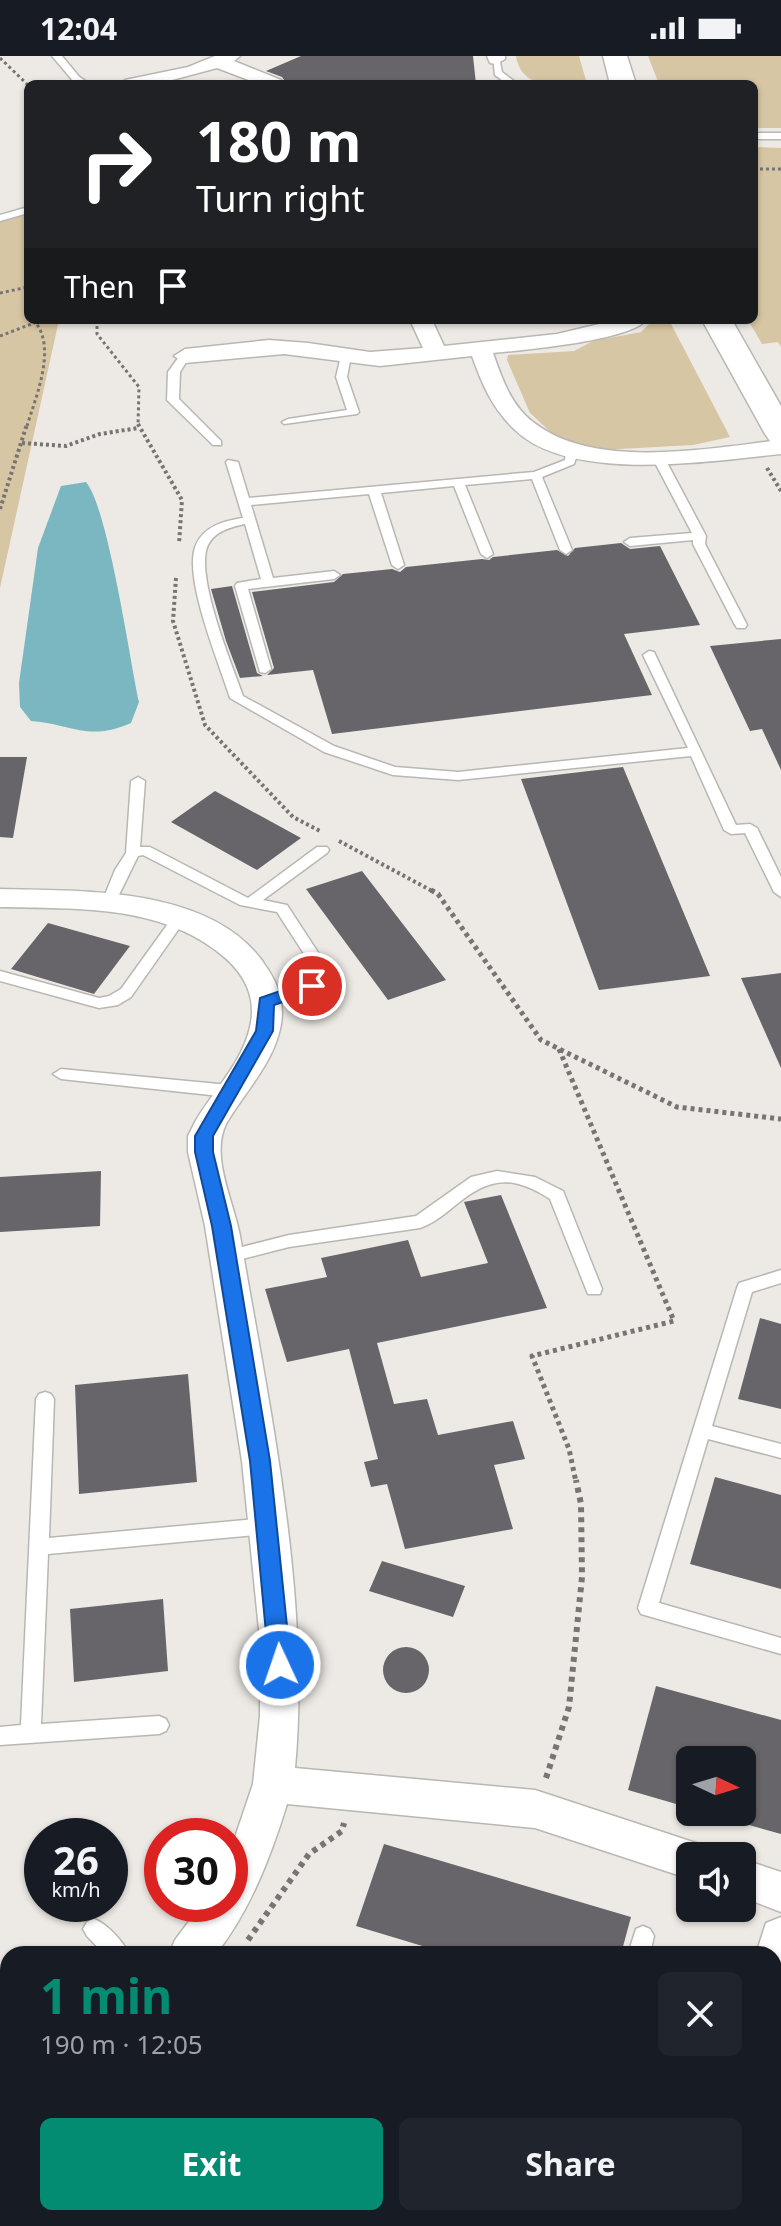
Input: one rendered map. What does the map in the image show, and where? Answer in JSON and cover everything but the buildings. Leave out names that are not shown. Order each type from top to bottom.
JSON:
[{"type":"main road","points":[[615,56],[622,80]]},
{"type":"main road","points":[[719,324],[781,434]]},
{"type":"street","points":[[150,80],[193,71],[225,59],[267,80]]},
{"type":"street","points":[[423,324],[437,354]]},
{"type":"street","points":[[185,356],[255,346],[300,348],[380,359],[557,340],[625,324]]},
{"type":"street","points":[[481,349],[500,399],[514,417],[529,432],[572,452],[658,457],[781,447]]},
{"type":"street","points":[[0,898],[109,902],[180,917],[236,950],[254,968],[266,1002],[265,1031],[204,1136],[204,1152],[226,1257],[260,1461],[279,1640],[280,1716],[273,1784],[248,1859]]},
{"type":"street","points":[[273,1784],[535,1809],[676,1855]]},
{"type":"street","points":[[756,1883],[781,1892]]},
{"type":"street","points":[[196,1946],[215,1922]]},
{"type":"lane","points":[[57,56],[78,80]]},
{"type":"lane","points":[[496,58],[498,73],[508,80]]},
{"type":"lane","points":[[758,136],[781,136]]},
{"type":"lane","points":[[0,218],[24,211]]},
{"type":"lane","points":[[185,356],[174,372],[173,400],[217,443]]},
{"type":"lane","points":[[288,422],[353,412],[340,375],[340,366],[346,356]]},
{"type":"lane","points":[[245,502],[536,475],[570,462],[572,452]]},
{"type":"lane","points":[[658,457],[700,536],[699,544],[741,625]]},
{"type":"lane","points":[[232,462],[268,582]]},
{"type":"lane","points":[[536,475],[566,550]]},
{"type":"lane","points":[[458,482],[487,554]]},
{"type":"lane","points":[[374,490],[398,565]]},
{"type":"lane","points":[[250,520],[226,524],[212,533],[199,550],[199,578],[237,698],[315,742],[393,771],[458,776],[696,751]]},
{"type":"lane","points":[[630,542],[700,536]]},
{"type":"lane","points":[[265,669],[241,586],[334,575]]},
{"type":"lane","points":[[649,655],[731,830],[750,828],[781,892]]},
{"type":"lane","points":[[109,902],[122,870],[133,853],[138,781]]},
{"type":"lane","points":[[133,853],[145,850],[222,892],[250,903],[282,908],[327,977],[324,981],[266,1002]]},
{"type":"lane","points":[[250,903],[322,850]]},
{"type":"lane","points":[[0,976],[99,1003],[113,1001],[126,993],[180,917]]},
{"type":"lane","points":[[61,1074],[229,1091]]},
{"type":"lane","points":[[226,1257],[289,1241],[420,1222],[437,1213],[476,1182],[499,1177],[521,1179],[546,1187],[557,1195],[594,1289]]},
{"type":"lane","points":[[781,1276],[745,1288],[648,1608],[781,1646]]},
{"type":"lane","points":[[31,1733],[45,1399]]},
{"type":"lane","points":[[701,1430],[781,1451]]},
{"type":"lane","points":[[39,1547],[267,1526]]},
{"type":"lane","points":[[0,1736],[159,1725]]},
{"type":"lane","points":[[94,1929],[110,1946]]},
{"type":"path","points":[[0,58],[24,81]]},
{"type":"path","points":[[758,169],[781,169]]},
{"type":"path","points":[[0,293],[24,288]]},
{"type":"path","points":[[0,336],[33,324]]},
{"type":"path","points":[[0,509],[22,443],[46,351],[45,335],[37,324]]},
{"type":"path","points":[[97,324],[97,334],[139,387],[138,428],[182,500],[179,545]]},
{"type":"path","points":[[22,443],[66,446],[100,434],[138,428]]},
{"type":"path","points":[[177,575],[173,621],[205,725],[293,817],[438,894],[541,1040],[677,1107],[781,1119]]},
{"type":"path","points":[[535,1809],[569,1707],[582,1577],[581,1504],[569,1449],[532,1356],[674,1321],[559,1049]]},
{"type":"path","points":[[244,1946],[309,1854],[342,1831]]},
{"type":"shaded area","points":[[516,56],[579,56],[586,80],[532,80],[520,68]]},
{"type":"shaded area","points":[[648,56],[781,56],[781,128],[758,128],[758,80],[657,80]]},
{"type":"shaded area","points":[[758,147],[781,148],[781,347],[778,342],[762,344],[750,324],[758,324]]},
{"type":"shaded area","points":[[24,215],[24,324],[58,324],[0,588],[0,222]]},
{"type":"shaded area","points":[[649,324],[671,324],[730,437],[693,445],[601,450],[557,438],[530,413],[507,360],[508,355],[574,351],[593,341],[641,332]]},
{"type":"water","points":[[86,482],[94,497],[110,552],[139,702],[131,723],[91,732],[31,721],[20,707],[19,683],[38,548],[61,486]]},
{"type":"route","points":[[280,1665],[260,1461],[222,1226],[204,1152],[204,1136],[211,1119],[252,1057],[265,1031],[266,1002],[312,986]]}]
